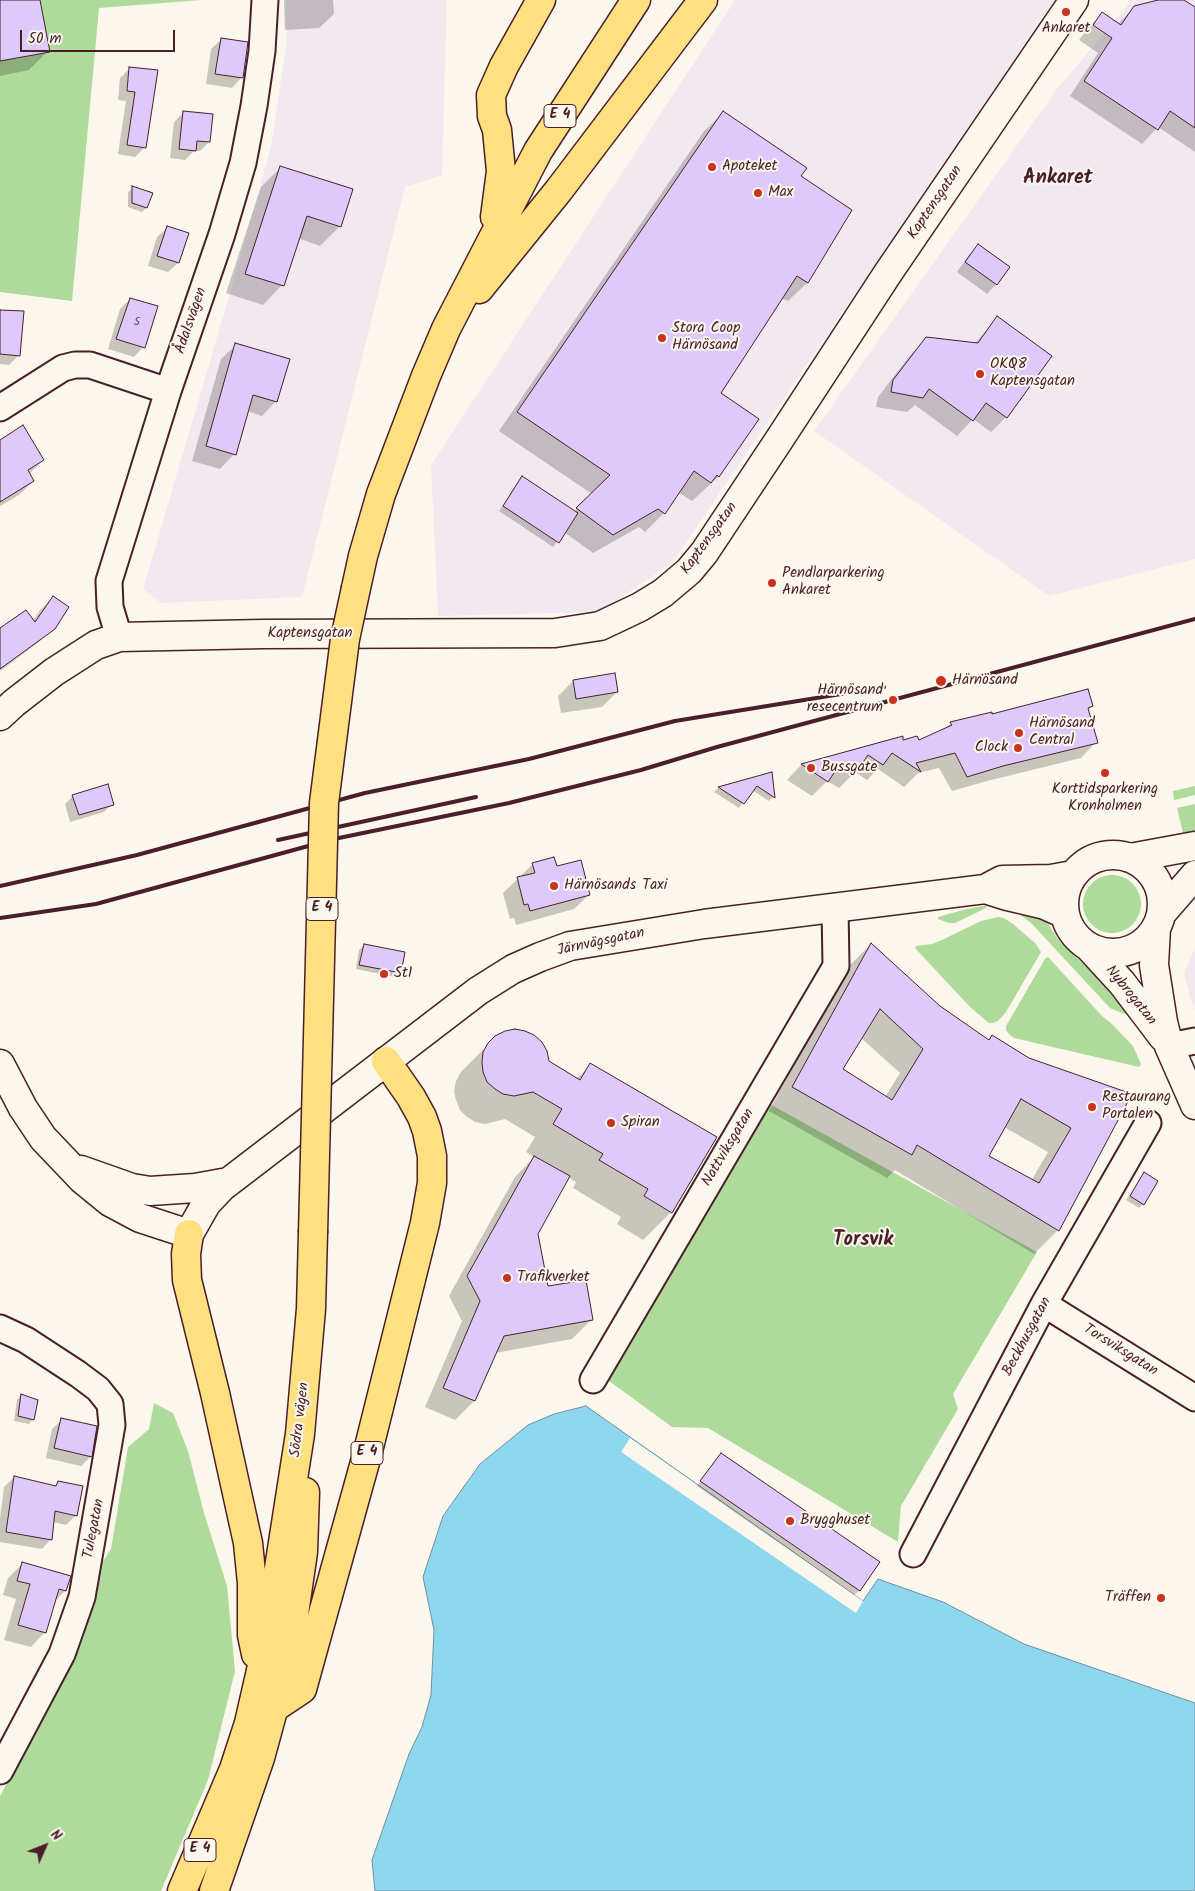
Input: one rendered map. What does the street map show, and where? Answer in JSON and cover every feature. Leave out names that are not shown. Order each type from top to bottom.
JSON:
[{"type":"highway","name":"E 4","points":[[492,237],[501,171],[497,130],[492,116],[492,95],[504,66],[541,0]]},
{"type":"highway","name":"E 4","points":[[307,1373],[311,1309],[324,803],[345,639],[363,556],[381,494],[446,329],[538,151],[636,0]]},
{"type":"highway","name":"E 4","points":[[446,329],[559,190],[704,0]]},
{"type":"highway","name":"E 4","points":[[275,1707],[302,1689],[305,1680],[367,1455],[425,1223],[432,1183],[432,1156],[422,1117],[411,1097],[386,1061]]},
{"type":"highway","name":"E 4","points":[[190,1234],[186,1254],[187,1280],[225,1436],[248,1543],[252,1583],[252,1635],[260,1675]]},
{"type":"highway","name":"Södra vägen","points":[[214,1891],[260,1758],[288,1655],[304,1552],[307,1373]]},
{"type":"highway","name":"Södra vägen","points":[[182,1891],[234,1769],[249,1723],[270,1626],[300,1434],[307,1373]]},
{"type":"main road","name":"Kaptensgatan","points":[[0,716],[54,672],[96,645],[118,637],[263,634],[555,633],[600,626],[640,607],[663,593],[689,571],[704,552],[780,440],[888,273],[1074,0]]},
{"type":"main road","points":[[1130,858],[1195,846]]},
{"type":"main road","points":[[1158,921],[1162,900],[1156,881],[1142,865],[1130,858],[1115,855],[1099,857],[1084,864],[1073,875],[1066,889],[1065,914],[1074,933],[1090,947],[1104,952],[1119,952],[1134,948],[1146,940],[1158,921],[1195,875]]},
{"type":"main road","name":"Järnvägsgatan","points":[[0,1064],[10,1087],[32,1123],[58,1155],[96,1191],[140,1218],[190,1234],[206,1204],[228,1182],[478,991],[513,969],[570,946],[704,924],[985,889],[1002,880],[1052,879],[1073,875]]},
{"type":"main road","name":"Järnvägsgatan","points":[[985,889],[1045,905],[1065,914]]},
{"type":"main road","name":"Nybrogatan","points":[[1158,921],[1154,965],[1163,1022],[1182,1044],[1195,1105]]},
{"type":"main road","name":"Nybrogatan","points":[[1090,947],[1122,983],[1182,1044]]},
{"type":"main road","name":"Järnvägsgatan","points":[[72,1168],[132,1188],[150,1191],[195,1188],[228,1182]]},
{"type":"street","name":"Ådalsvägen","points":[[118,637],[110,607],[109,581],[168,391],[222,234],[243,163],[256,96],[262,51],[265,0]]},
{"type":"street","points":[[0,408],[63,368],[75,365],[90,365],[168,391]]},
{"type":"street","name":"Nattviksgatan","points":[[593,1380],[836,966],[835,908]]},
{"type":"street","name":"Beckhusgatan","points":[[913,1554],[1044,1304],[1148,1123]]},
{"type":"street","name":"Torsviksgatan","points":[[1044,1304],[1195,1398]]},
{"type":"street","name":"Tulegatan","points":[[0,1328],[26,1340],[98,1389],[110,1404],[112,1425],[82,1597],[62,1654],[0,1771]]},
{"type":"shaded area","points":[[286,0],[447,0],[442,175],[405,187],[302,597],[161,603],[143,589],[271,147],[287,40]]},
{"type":"shaded area","points":[[735,0],[1054,0],[673,562],[600,612],[438,616],[431,465]]},
{"type":"shaded area","points":[[1132,0],[1195,0],[1195,559],[1049,596],[814,431],[1057,89]]},
{"type":"shaded area","points":[[1195,947],[1195,1010],[1184,973]]},
{"type":"green space","points":[[0,0],[201,0],[99,8],[72,301],[0,292]]},
{"type":"green space","points":[[1195,786],[1195,795],[1174,800],[1173,791]]},
{"type":"green space","points":[[1195,804],[1195,833],[1184,837],[1177,808]]},
{"type":"green space","points":[[1112,875],[1128,880],[1136,888],[1141,904],[1136,920],[1128,928],[1112,933],[1096,928],[1088,920],[1083,904],[1088,888],[1096,880]]},
{"type":"green space","points":[[987,905],[986,908],[955,923],[938,919],[938,917]]},
{"type":"green space","points":[[1014,910],[1037,914],[1047,922],[1059,941],[1114,993],[1128,1009],[1127,1015],[1110,1008],[1032,924]]},
{"type":"green space","points":[[998,917],[1004,918],[1013,924],[1036,944],[1041,952],[1006,1012],[998,1021],[989,1023],[971,1008],[915,948],[916,946],[932,944],[942,940],[981,921]]},
{"type":"green space","points":[[1048,957],[1102,1016],[1133,1046],[1141,1064],[1139,1067],[1014,1038],[1009,1034],[1006,1026],[1045,959]]},
{"type":"green space","points":[[768,1103],[1037,1252],[953,1394],[958,1409],[901,1506],[898,1542],[708,1428],[672,1427],[605,1378]]},
{"type":"green space","points":[[154,1403],[173,1413],[188,1451],[204,1513],[227,1586],[235,1671],[208,1780],[161,1891],[0,1891],[0,1796],[75,1655],[94,1575],[111,1549],[128,1447],[149,1429]]},
{"type":"water","points":[[586,1406],[863,1601],[878,1579],[943,1602],[1024,1644],[1195,1703],[1195,1891],[375,1891],[372,1860],[409,1754],[422,1727],[431,1695],[434,1630],[423,1577],[443,1516],[480,1464],[528,1425],[554,1414]]},
{"type":"pier","points":[[630,1438],[863,1601],[856,1613],[621,1452]]},
{"type":"building","points":[[0,0],[40,0],[50,52],[0,61]]},
{"type":"building","points":[[1158,0],[1184,0],[1195,7],[1195,128],[1170,111],[1158,130],[1084,81],[1112,38],[1093,25],[1102,12],[1121,25],[1134,6]]},
{"type":"building","points":[[221,38],[248,42],[243,78],[215,74]]},
{"type":"building","points":[[129,67],[158,70],[146,148],[127,145],[135,92],[127,91]]},
{"type":"building","points":[[183,111],[213,114],[210,142],[197,141],[196,151],[179,149]]},
{"type":"building","name":"Stora Coop Härnösand","points":[[723,111],[807,168],[801,176],[852,210],[808,283],[797,276],[721,393],[759,419],[719,477],[717,475],[711,483],[694,471],[665,514],[658,509],[613,535],[576,508],[610,475],[517,412]]},
{"type":"building","points":[[280,166],[353,189],[341,227],[307,216],[284,286],[245,274]]},
{"type":"building","points":[[132,186],[153,193],[147,208],[132,203]]},
{"type":"building","points":[[167,226],[189,233],[179,263],[157,256]]},
{"type":"building","points":[[978,244],[1010,267],[997,285],[965,262]]},
{"type":"building","points":[[130,298],[158,306],[145,348],[116,339]]},
{"type":"building","points":[[0,310],[24,311],[20,356],[0,354]]},
{"type":"building","points":[[997,316],[1052,356],[1007,418],[986,403],[973,421],[929,389],[923,398],[891,392],[893,380],[926,337],[978,343]]},
{"type":"building","points":[[235,343],[290,359],[277,402],[253,395],[236,455],[206,446]]},
{"type":"building","points":[[23,425],[44,460],[28,470],[34,481],[0,502],[0,440]]},
{"type":"building","points":[[522,476],[578,513],[559,543],[503,506]]},
{"type":"building","points":[[53,596],[69,607],[55,629],[0,669],[0,628],[26,610],[35,622]]},
{"type":"building","points":[[615,673],[618,692],[576,699],[573,680]]},
{"type":"building","name":"Härnösand Central","points":[[1088,689],[1093,706],[1088,708],[1098,743],[1003,766],[967,777],[955,753],[916,763],[921,772],[892,753],[883,765],[868,755],[855,774],[840,764],[828,782],[801,764],[903,736],[903,740],[917,736],[919,740],[952,725],[950,722],[992,712],[992,714]]},
{"type":"building","points":[[772,772],[775,798],[757,786],[744,804],[718,787]]},
{"type":"building","points":[[108,784],[114,805],[79,815],[72,795]]},
{"type":"building","name":"Härnösands Taxi","points":[[554,857],[557,866],[581,860],[590,895],[530,911],[528,904],[524,905],[517,877],[535,873],[532,863]]},
{"type":"building","points":[[871,943],[940,1006],[989,1040],[992,1035],[1029,1058],[1132,1094],[1059,1231],[917,1145],[912,1155],[792,1087]],"holes":[[[880,1009],[923,1049],[892,1100],[843,1069]],[[1021,1099],[1071,1128],[1039,1183],[989,1156]]]},
{"type":"building","points":[[364,944],[405,952],[401,973],[359,965]]},
{"type":"building","name":"Spiran","points":[[515,1029],[534,1035],[542,1042],[547,1051],[549,1061],[580,1080],[590,1063],[717,1137],[672,1213],[644,1196],[648,1189],[599,1160],[603,1154],[553,1124],[562,1109],[533,1092],[514,1096],[503,1094],[487,1082],[483,1072],[483,1052],[495,1036]]},
{"type":"building","name":"Trafikverket","points":[[534,1156],[570,1176],[538,1234],[548,1286],[586,1280],[593,1320],[504,1336],[475,1401],[443,1388],[480,1301],[467,1276]]},
{"type":"building","points":[[1144,1172],[1158,1181],[1144,1205],[1130,1196]]},
{"type":"building","points":[[21,1394],[38,1400],[34,1420],[18,1416]]},
{"type":"building","points":[[61,1418],[97,1426],[92,1457],[54,1448]]},
{"type":"building","name":"Brygghuset","points":[[721,1453],[880,1562],[860,1591],[700,1481]]},
{"type":"building","points":[[14,1476],[56,1486],[58,1481],[83,1486],[77,1516],[55,1511],[52,1540],[6,1532]]},
{"type":"building","points":[[22,1562],[71,1576],[66,1591],[59,1589],[46,1633],[18,1625],[30,1584],[17,1581]]},
{"type":"railway","points":[[0,918],[96,904],[334,839],[509,803],[641,770],[717,747],[1195,619]]},
{"type":"railway","points":[[0,886],[137,855],[365,793],[529,759],[675,721],[884,687]]},
{"type":"railway","points":[[278,840],[476,797]]},
{"type":"place","name":"Ankaret","points":[[1066,12]]},
{"type":"place","name":"Apoteket","points":[[712,167]]},
{"type":"place","name":"Max","points":[[758,193]]},
{"type":"place","name":"Stora Coop Härnösand","points":[[662,338]]},
{"type":"place","name":"OKQ8 Kaptensgatan","points":[[980,374]]},
{"type":"place","name":"Pendlarparkering Ankaret","points":[[772,583]]},
{"type":"place","name":"Härnösand","points":[[941,681]]},
{"type":"place","name":"Härnösand resecentrum","points":[[893,700]]},
{"type":"place","name":"Härnösand Central","points":[[1019,733]]},
{"type":"place","name":"Clock","points":[[1018,748]]},
{"type":"place","name":"Bussgate","points":[[811,768]]},
{"type":"place","name":"Korttidsparkering Kronholmen","points":[[1105,773]]},
{"type":"place","name":"Härnösands Taxi","points":[[554,886]]},
{"type":"place","name":"St1","points":[[384,974]]},
{"type":"place","name":"Restaurang Portalen","points":[[1092,1107]]},
{"type":"place","name":"Spiran","points":[[611,1123]]},
{"type":"place","name":"Trafikverket","points":[[507,1278]]},
{"type":"place","name":"Brygghuset","points":[[790,1521]]},
{"type":"place","name":"Träffen","points":[[1161,1598]]},
{"type":"district","name":"Ankaret","points":[[1058,180]]},
{"type":"district","name":"Torsvik","points":[[863,1242]]}]
